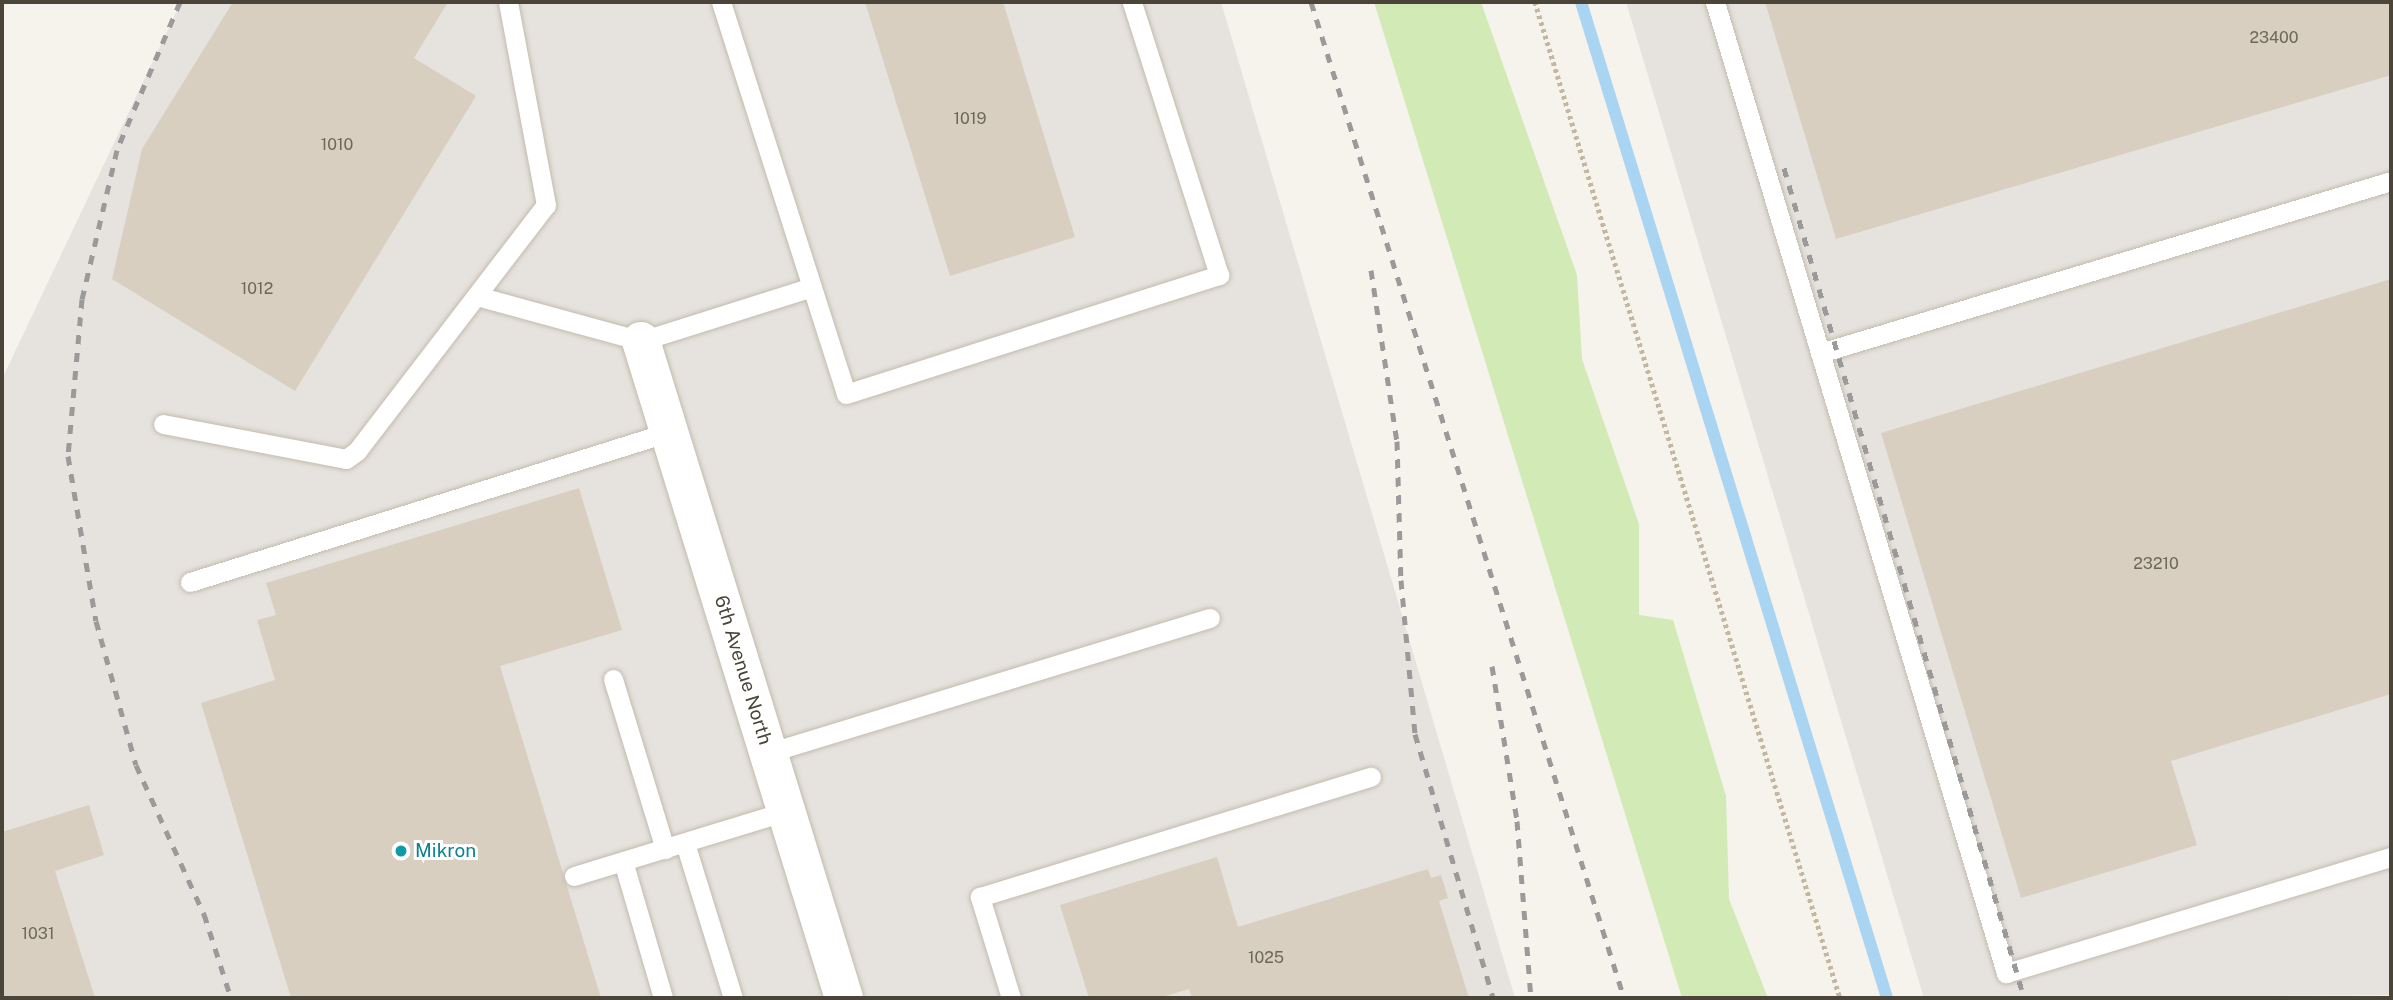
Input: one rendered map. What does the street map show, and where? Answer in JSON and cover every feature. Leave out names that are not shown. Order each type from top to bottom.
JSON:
[{"type":"street","name":"6th Avenue North","points":[[641,341],[844,998]]},
{"type":"lane","points":[[163,424],[346,459],[357,452],[546,205],[508,2]]},
{"type":"lane","points":[[722,2],[846,394],[1219,275],[1132,2]]},
{"type":"lane","points":[[1715,2],[2006,973],[2391,858]]},
{"type":"lane","points":[[1820,353],[2391,181]]},
{"type":"lane","points":[[477,296],[641,341],[812,287]]},
{"type":"lane","points":[[190,582],[669,432]]},
{"type":"lane","points":[[768,753],[1210,618]]},
{"type":"lane","points":[[613,679],[665,849]]},
{"type":"lane","points":[[1011,998],[980,897],[1371,777]]},
{"type":"lane","points":[[574,876],[787,811]]},
{"type":"lane","points":[[685,842],[733,998]]},
{"type":"lane","points":[[623,861],[663,998]]},
{"type":"path","points":[[1535,2],[1840,998]]},
{"type":"shaded area","points":[[181,2],[1221,2],[1515,998],[2,998],[2,379]]},
{"type":"shaded area","points":[[1626,2],[2391,2],[2391,995],[1924,998]]},
{"type":"green space","points":[[1374,2],[1481,2],[1577,275],[1582,359],[1639,524],[1639,615],[1673,620],[1726,796],[1729,899],[1768,998],[1682,998]]},
{"type":"building","points":[[233,2],[448,2],[414,58],[476,96],[295,391],[112,279],[142,149]]},
{"type":"building","points":[[865,2],[1003,2],[1075,237],[950,276]]},
{"type":"building","points":[[1765,2],[2391,2],[2391,75],[1836,239]]},
{"type":"building","points":[[2391,279],[2391,694],[2171,761],[2197,845],[2021,898],[1881,433]]},
{"type":"building","name":"Mikron","points":[[579,488],[622,630],[500,666],[601,998],[291,998],[201,703],[275,680],[257,620],[276,615],[266,583]]},
{"type":"building","points":[[89,805],[104,855],[55,871],[95,998],[2,998],[2,832]]},
{"type":"building","points":[[1217,857],[1238,927],[1428,869],[1431,878],[1441,875],[1448,898],[1439,901],[1469,998],[1192,998],[1189,989],[1159,998],[1089,998],[1060,905]]},
{"type":"waterway","points":[[1581,2],[1887,998]]},
{"type":"railway","points":[[180,2],[117,150],[82,299],[68,456],[96,621],[136,765],[204,914],[231,998]]},
{"type":"railway","points":[[1311,2],[1624,998]]},
{"type":"railway","points":[[1784,168],[2024,998]]},
{"type":"railway","points":[[1371,270],[1397,441],[1401,580],[1415,734],[1493,998]]},
{"type":"railway","points":[[1492,666],[1517,821],[1531,998]]},
{"type":"place","name":"Mikron","points":[[401,851]]}]
